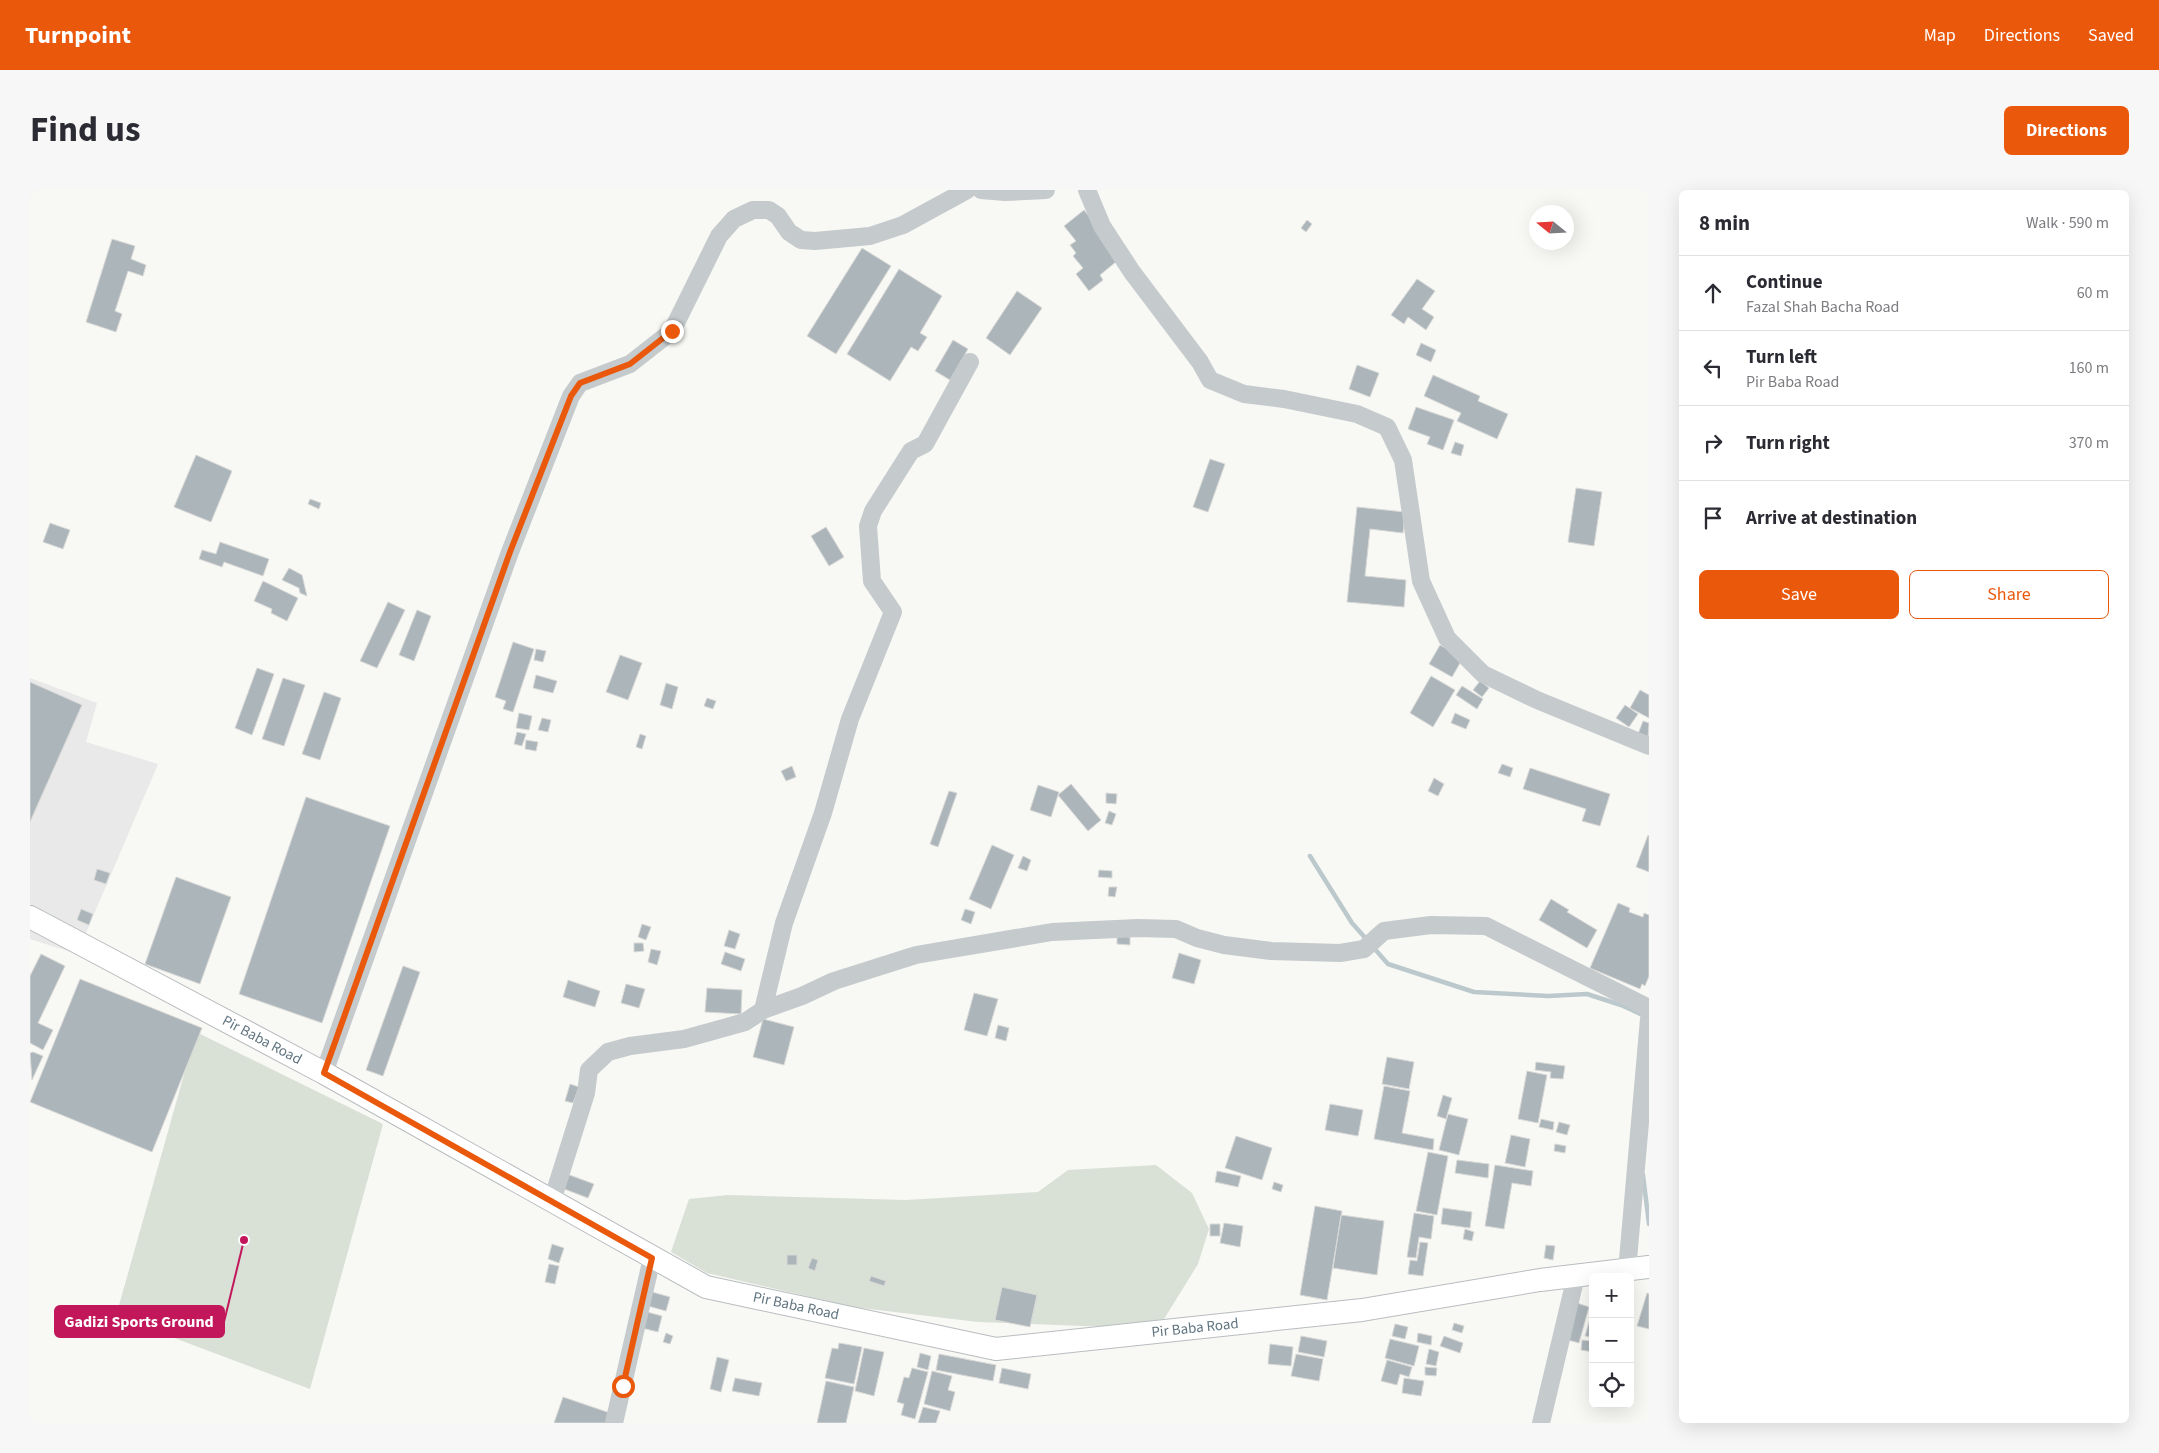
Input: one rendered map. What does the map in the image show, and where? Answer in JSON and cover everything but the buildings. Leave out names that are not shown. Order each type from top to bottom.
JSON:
[{"type":"main road","name":"Pir Baba Road","points":[[30,917],[324,1073],[706,1287],[996,1349],[1362,1310],[1540,1280],[1638,1269]]},
{"type":"street","points":[[324,1073],[506,561],[571,396],[580,383],[630,364],[672,331],[719,236],[734,219],[753,210],[769,210],[778,216],[789,232],[801,240],[815,241],[870,236],[904,225],[967,190]]},
{"type":"street","points":[[981,190],[1005,192],[1046,190]]},
{"type":"street","points":[[1087,190],[1102,226],[1132,272],[1200,362],[1210,380],[1244,394],[1284,399],[1357,414],[1387,427],[1403,460],[1421,581],[1447,638],[1483,674],[1537,700],[1649,746]]},
{"type":"street","points":[[763,1010],[784,923],[822,813],[850,719],[893,612],[872,582],[868,526],[873,511],[911,451],[924,444],[970,362]]},
{"type":"street","points":[[552,1201],[586,1093],[589,1070],[608,1052],[630,1046],[684,1039],[745,1022],[763,1010],[802,996],[834,981],[916,955],[1052,932],[1176,929],[1197,938],[1224,945],[1271,951],[1340,953],[1364,949],[1384,931],[1431,925],[1486,926],[1649,1008]]},
{"type":"street","points":[[1638,1269],[1649,1019]]},
{"type":"street","points":[[614,1423],[652,1258]]},
{"type":"street","points":[[1541,1423],[1576,1276]]},
{"type":"shaded area","points":[[30,678],[97,703],[86,742],[158,764],[77,954],[30,939]]},
{"type":"shaded area","points":[[196,1032],[383,1124],[310,1389],[116,1316]]},
{"type":"shaded area","points":[[1156,1165],[1192,1193],[1209,1229],[1198,1264],[1164,1319],[1111,1327],[978,1322],[853,1307],[707,1273],[671,1252],[689,1199],[728,1195],[906,1200],[1038,1192],[1068,1170]]},
{"type":"waterway","points":[[1310,856],[1352,923],[1368,941]]},
{"type":"waterway","points":[[1373,947],[1388,964],[1474,992],[1548,996],[1587,994],[1621,1005],[1647,1017]]},
{"type":"waterway","points":[[1643,1175],[1649,1224]]},
{"type":"place","name":"Gadizi Sports Ground","points":[[244,1240]]},
{"type":"route","points":[[623,1386],[652,1258],[324,1073],[438,749],[510,552],[571,396],[580,383],[630,364],[672,331]]}]
